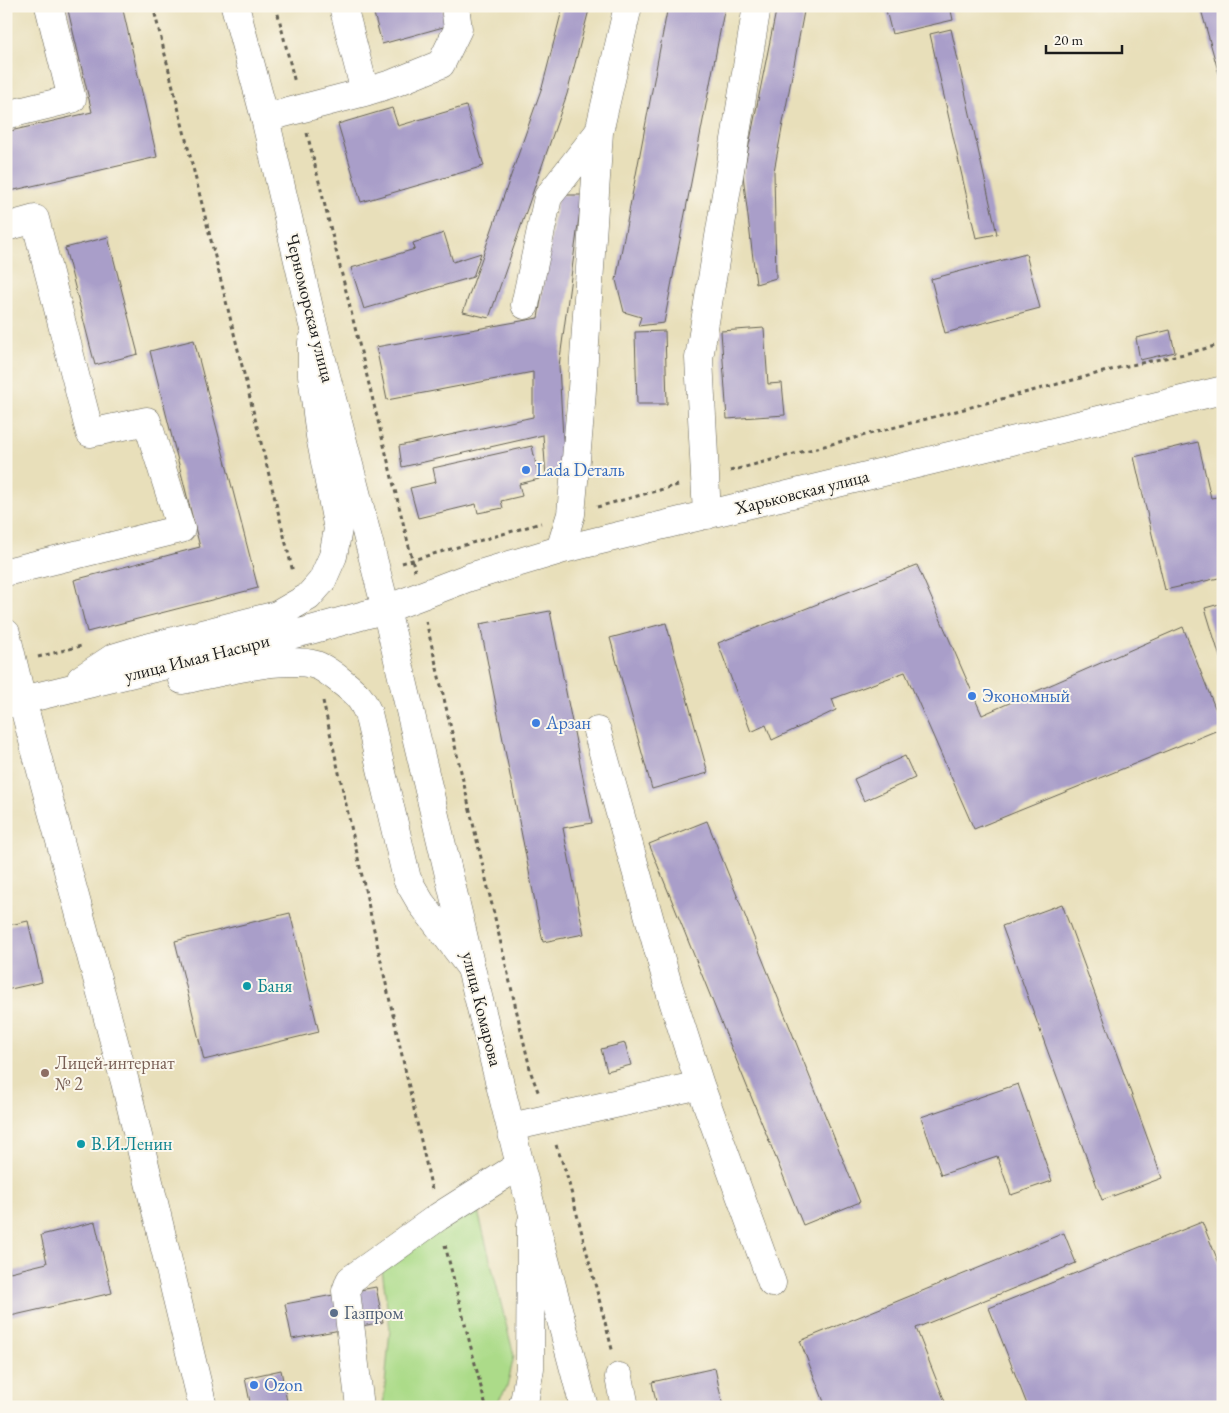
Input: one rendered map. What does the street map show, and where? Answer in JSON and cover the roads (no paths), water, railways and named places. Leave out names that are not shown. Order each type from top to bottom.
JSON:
[{"type":"street","points":[[6,115],[72,99],[49,6]]},
{"type":"street","name":"Черноморская улица","points":[[235,6],[265,118],[312,321],[386,609]]},
{"type":"street","points":[[343,6],[365,92]]},
{"type":"street","points":[[265,118],[365,92],[394,83],[440,64],[458,29],[455,6]]},
{"type":"street","points":[[560,550],[571,514],[581,404],[599,132],[628,6]]},
{"type":"street","points":[[707,515],[699,358],[757,6]]},
{"type":"street","points":[[525,305],[548,197],[599,132]]},
{"type":"street","points":[[6,227],[35,219],[90,433],[147,421],[180,528],[6,572]]},
{"type":"street","points":[[64,690],[113,658],[277,615],[308,597],[322,581],[333,556],[338,529],[320,436],[312,375],[312,321]]},
{"type":"street","name":"Харьковская улица","points":[[386,609],[470,577],[560,550],[1223,390]]},
{"type":"street","name":"улица Имая Насыри","points":[[14,702],[307,631],[386,609]]},
{"type":"street","name":"улица Комарова","points":[[386,609],[471,968],[531,1208],[584,1407]]},
{"type":"street","points":[[6,633],[14,702],[125,1082],[203,1407]]},
{"type":"street","points":[[64,690],[122,691],[254,665],[292,662],[319,666],[346,685],[361,700],[368,713],[408,879],[420,903],[471,968]]},
{"type":"street","points":[[597,732],[668,985],[700,1085],[772,1283]]},
{"type":"street","points":[[511,1127],[700,1085]]},
{"type":"street","points":[[360,1407],[346,1291],[350,1280],[438,1217],[520,1165]]},
{"type":"street","points":[[522,1407],[527,1388],[531,1353],[531,1208]]},
{"type":"street","points":[[618,1376],[625,1407]]},
{"type":"place","name":"Lada Dеталь","points":[[526,470]]},
{"type":"place","name":"Экономный","points":[[972,696]]},
{"type":"place","name":"Арзан","points":[[536,723]]},
{"type":"place","name":"Баня","points":[[247,986]]},
{"type":"place","name":"Лицей-интернат № 2","points":[[45,1073]]},
{"type":"place","name":"В.И.Ленин","points":[[81,1144]]},
{"type":"place","name":"Газпром","points":[[334,1313]]},
{"type":"place","name":"Ozon","points":[[254,1385]]}]
